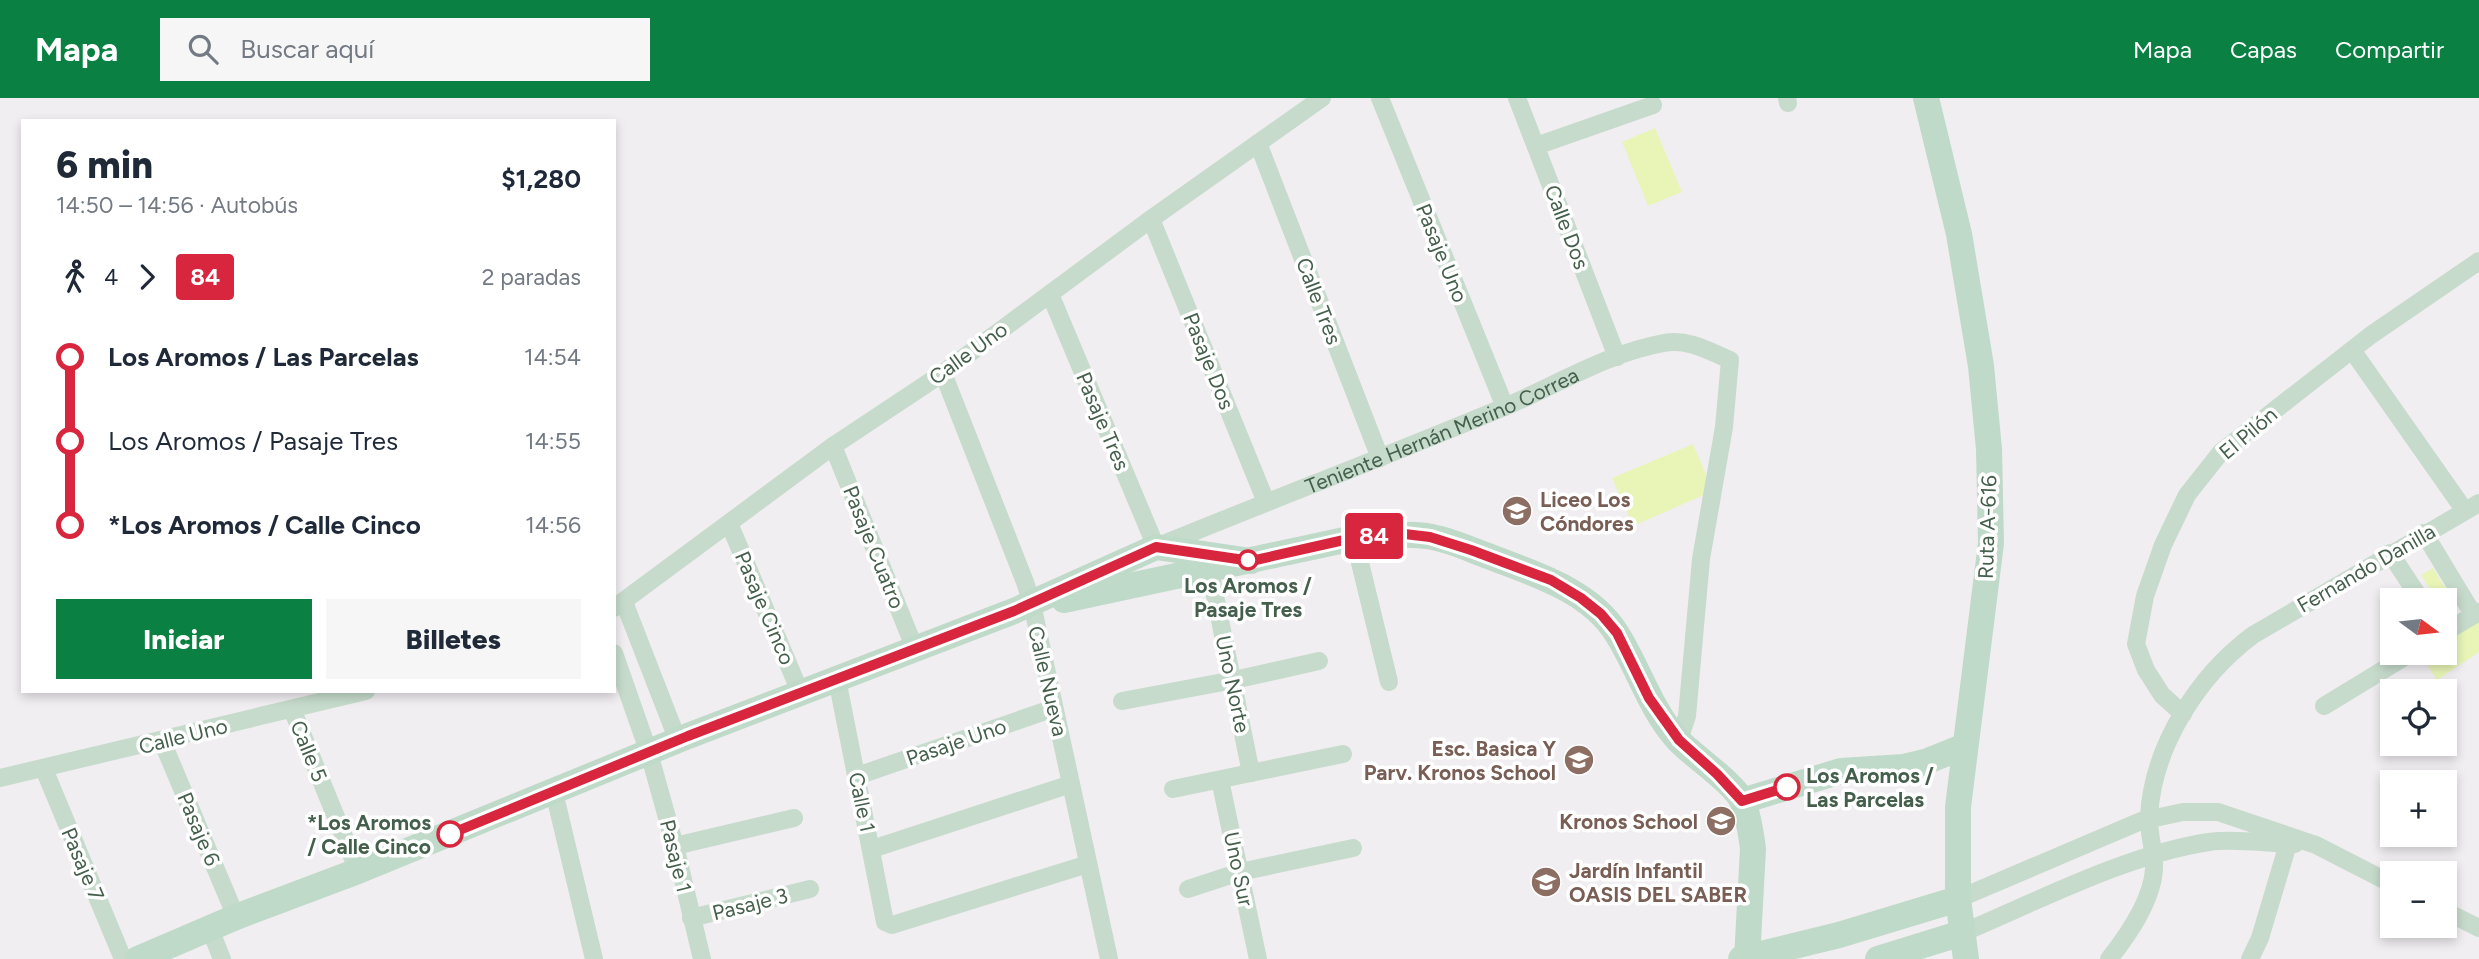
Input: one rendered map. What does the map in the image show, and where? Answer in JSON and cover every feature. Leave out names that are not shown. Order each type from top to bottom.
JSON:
[{"type":"street","name":"Calle Uno","points":[[619,605],[833,446],[943,373],[1151,219],[1322,98]]},
{"type":"street","name":"Pasaje Uno","points":[[1380,98],[1505,407]]},
{"type":"street","name":"Calle Dos","points":[[1517,98],[1617,357]]},
{"type":"street","name":"Ruta A-616","points":[[1926,98],[1959,234],[1981,366],[1989,449],[1991,543],[1958,807],[1958,898],[1964,946]]},
{"type":"street","points":[[1536,146],[1653,105]]},
{"type":"street","name":"Calle Tres","points":[[1258,143],[1380,458]]},
{"type":"street","name":"Pasaje Dos","points":[[1151,219],[1266,502]]},
{"type":"street","name":"El Pilón","points":[[2183,714],[2162,695],[2146,670],[2136,643],[2145,596],[2163,545],[2188,495],[2221,452],[2352,350],[2479,261]]},
{"type":"street","name":"Pasaje Tres","points":[[1049,295],[1156,547]]},
{"type":"street","name":"Teniente Hernán Merino Correa","points":[[138,959],[236,917],[358,871],[800,692],[1032,604],[1156,547],[1505,407],[1617,357],[1665,342],[1695,345],[1730,360],[1724,427],[1701,559],[1687,716],[1679,740]]},
{"type":"street","points":[[2352,350],[2472,507]]},
{"type":"street","name":"Calle Nueva","points":[[943,373],[1032,604],[1109,959]]},
{"type":"street","name":"Pasaje Cuatro","points":[[833,446],[915,649]]},
{"type":"street","name":"Fernando Danilla","points":[[2109,959],[2125,939],[2151,884],[2154,868],[2149,819],[2157,769],[2174,729],[2213,673],[2238,646],[2253,635],[2472,507]]},
{"type":"street","name":"Pasaje Cinco","points":[[729,523],[800,692]]},
{"type":"street","name":"Teniente Hernán Merino Correa","points":[[1032,604],[1082,597],[1208,562],[1251,561],[1353,538],[1396,533],[1430,537],[1551,580],[1601,614],[1617,633],[1649,698],[1679,740],[1742,801]]},
{"type":"street","points":[[2424,533],[2476,613],[2457,625]]},
{"type":"street","points":[[1353,538],[1389,682]]},
{"type":"street","name":"Teniente Hernán Merino Correa","points":[[1156,547],[1208,562]]},
{"type":"street","points":[[2390,553],[2413,588]]},
{"type":"street","name":"Uno Norte","points":[[1208,562],[1251,774]]},
{"type":"street","points":[[619,605],[678,741]]},
{"type":"street","name":"Pasaje 1","points":[[616,659],[649,753],[702,959]]},
{"type":"street","points":[[1122,701],[1319,662]]},
{"type":"street","points":[[2324,706],[2391,665]]},
{"type":"street","name":"Calle 1","points":[[837,678],[887,924],[892,925],[1088,864]]},
{"type":"street","name":"Calle Uno","points":[[0,778],[358,693]]},
{"type":"street","name":"Pasaje Uno","points":[[857,776],[1054,708]]},
{"type":"street","name":"Calle 5","points":[[292,709],[358,871]]},
{"type":"street","name":"Pasaje 6","points":[[162,741],[236,917]]},
{"type":"street","points":[[1965,746],[1904,767],[1840,771],[1742,801],[1753,849],[1745,959],[1839,935],[1958,898],[2149,819],[2183,812],[2218,811],[2316,845],[2380,878]]},
{"type":"street","points":[[1173,789],[1343,754]]},
{"type":"street","name":"Pasaje 7","points":[[44,769],[123,959]]},
{"type":"street","name":"Uno Sur","points":[[1220,780],[1258,959]]},
{"type":"street","points":[[872,849],[1071,784]]},
{"type":"street","points":[[554,792],[594,959]]},
{"type":"street","points":[[675,846],[794,818]]},
{"type":"street","points":[[1878,959],[1964,946],[2153,855],[2213,842],[2316,845]]},
{"type":"street","points":[[2250,959],[2260,938],[2288,844]]},
{"type":"street","points":[[1188,889],[1240,872],[1353,848]]},
{"type":"street","name":"Pasaje 3","points":[[691,918],[810,889]]},
{"type":"street","points":[[2457,917],[2479,928]]},
{"type":"street","points":[[210,929],[222,959]]},
{"type":"green space","points":[[1655,128],[1682,192],[1648,206],[1622,142]]},
{"type":"green space","points":[[1693,444],[1713,491],[1633,526],[1612,478]]},
{"type":"green space","points":[[2433,568],[2445,588],[2429,588],[2421,575]]},
{"type":"green space","points":[[2479,620],[2479,652],[2436,679],[2427,665],[2457,665],[2457,634]]},
{"type":"bus line","name":"84","points":[[450,834],[688,736],[1014,611],[1156,547],[1251,561],[1353,538],[1396,533],[1430,537],[1471,550],[1551,580],[1581,598],[1601,614],[1617,633],[1649,698],[1679,740],[1742,801],[1787,787]]},
{"type":"place","name":"Liceo Los Cóndores","points":[[1517,511]]},
{"type":"place","name":"Los Aromos / Pasaje Tres","points":[[1248,560]]},
{"type":"place","name":"Esc. Basica Y Parv. Kronos School","points":[[1579,760]]},
{"type":"place","name":"Los Aromos / Las Parcelas","points":[[1787,787]]},
{"type":"place","name":"Kronos School","points":[[1721,821]]},
{"type":"place","name":"*Los Aromos / Calle Cinco","points":[[450,834]]},
{"type":"place","name":"Jardín Infantil OASIS DEL SABER","points":[[1546,882]]}]
